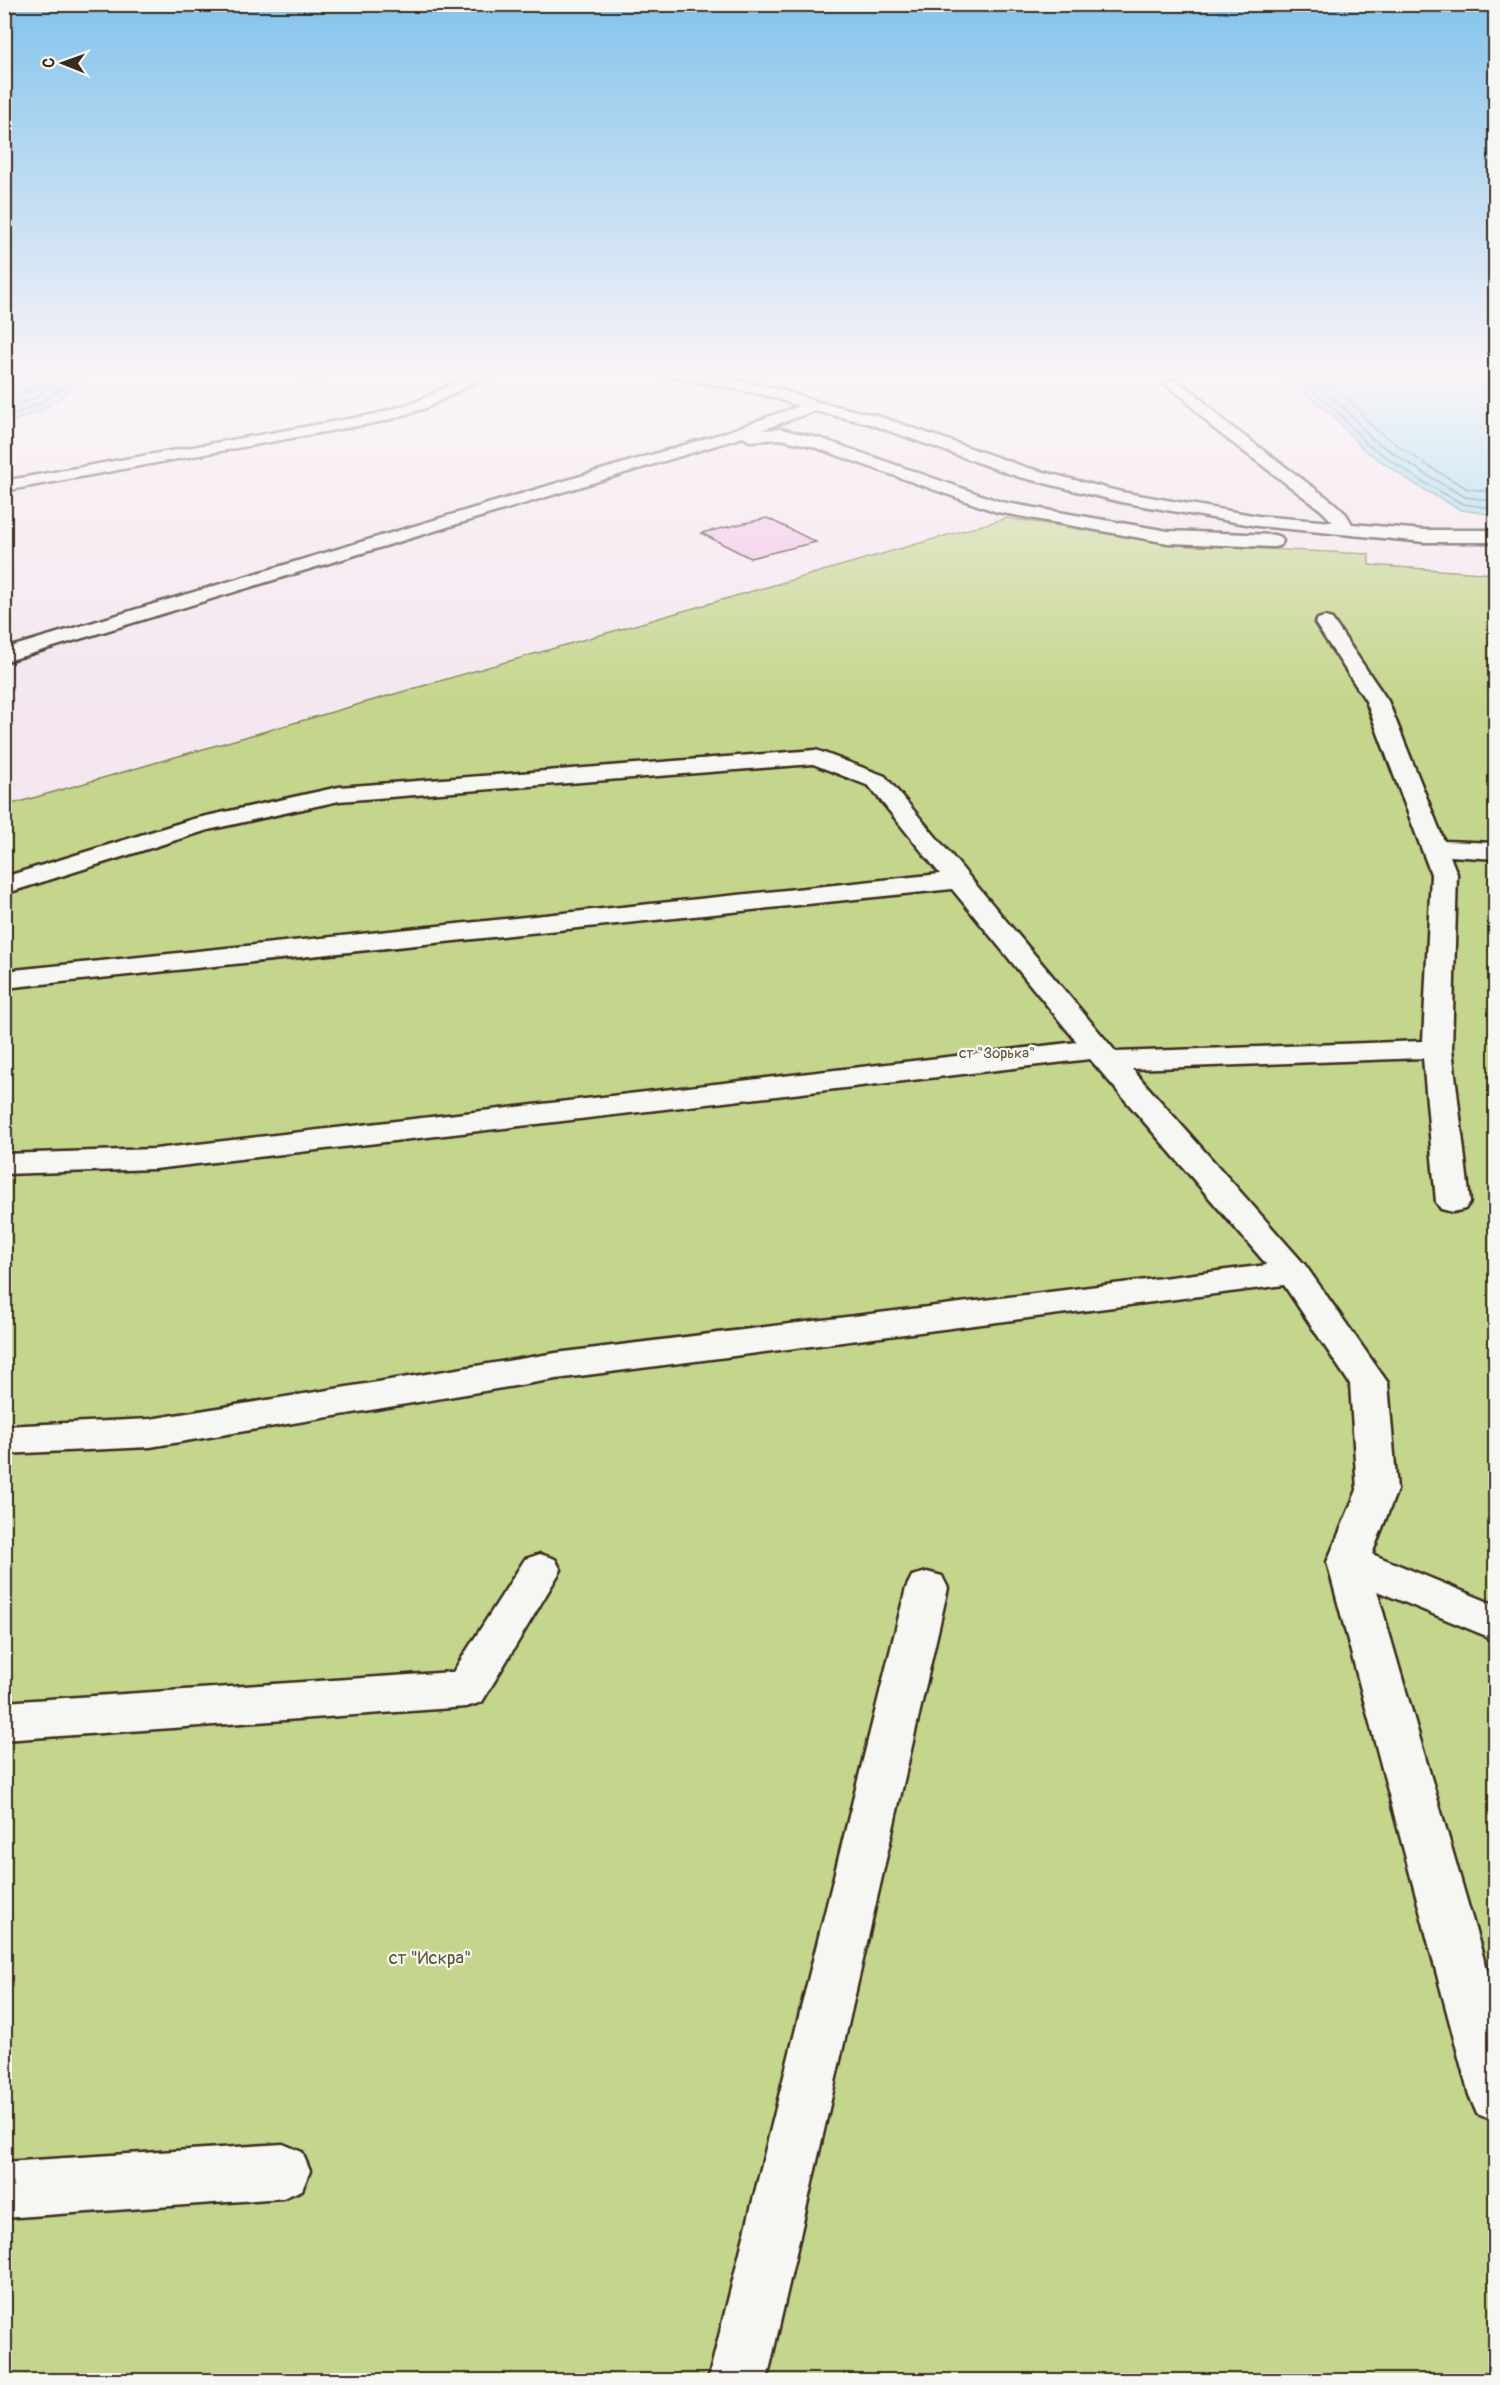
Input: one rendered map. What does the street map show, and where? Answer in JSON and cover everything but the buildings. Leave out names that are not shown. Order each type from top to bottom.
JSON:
[{"type":"street","points":[[4,486],[30,481]]},
{"type":"street","points":[[4,656],[581,481]]},
{"type":"street","points":[[925,481],[997,507],[1168,537],[1300,542],[1350,541],[1371,532]]},
{"type":"street","points":[[1059,481],[1121,497],[1258,521],[1424,536],[1496,536]]},
{"type":"street","points":[[1294,481],[1327,506],[1340,518],[1347,530]]},
{"type":"street","points":[[1325,623],[1377,701],[1443,874],[1437,1049],[1453,1202]]},
{"type":"street","points":[[4,886],[202,824],[339,794],[816,757],[877,780],[1103,1055],[1293,1273],[1369,1383],[1377,1490],[1348,1562],[1496,2095]]},
{"type":"street","points":[[1434,848],[1496,851]]},
{"type":"street","points":[[4,980],[959,880]]},
{"type":"street","points":[[4,1164],[155,1160],[1103,1055],[1437,1049]]},
{"type":"street","points":[[4,1440],[150,1433],[556,1366],[1293,1273]]},
{"type":"street","points":[[1348,1562],[1496,1623]]},
{"type":"street","points":[[4,1721],[465,1689],[540,1570]]},
{"type":"street","points":[[737,2380],[927,1588]]},
{"type":"street","points":[[4,2190],[283,2171]]},
{"type":"green space","points":[[1007,518],[1187,545],[1369,554],[1369,565],[1495,574],[1495,2380],[5,2380],[5,806]]},
{"type":"water","points":[[1411,481],[1495,481],[1495,515],[1461,510]]},
{"type":"park label","name":"ст \"Зорька\"","points":[[997,1053]]},
{"type":"park label","name":"ст \"Искра\"","points":[[430,1958]]}]
